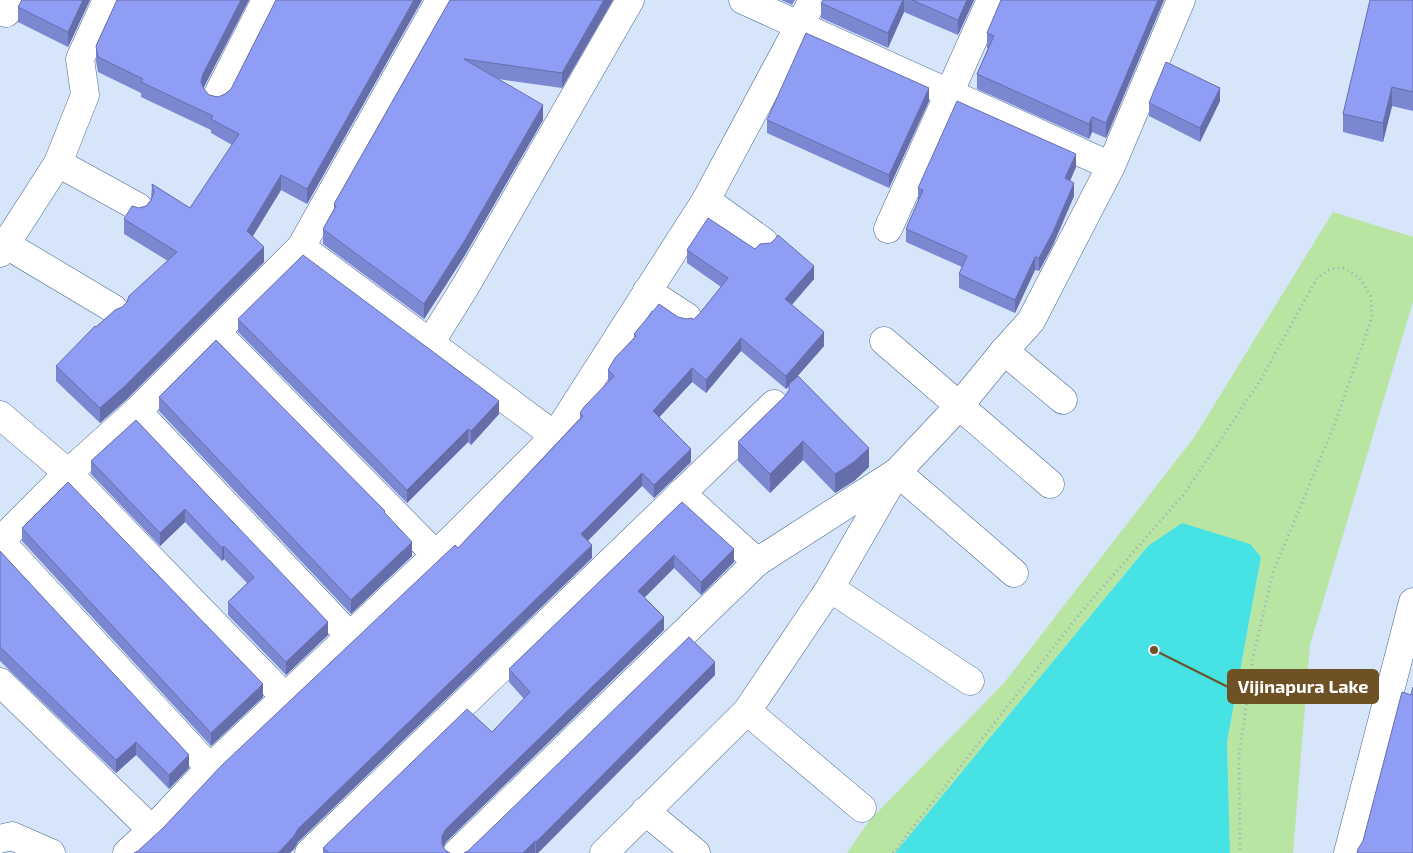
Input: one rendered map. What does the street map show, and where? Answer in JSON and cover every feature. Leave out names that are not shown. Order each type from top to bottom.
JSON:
[{"type":"street","points":[[107,0],[80,59],[86,95],[58,163],[2,246],[114,309]]},
{"type":"street","points":[[216,96],[266,0]]},
{"type":"street","points":[[210,768],[0,541],[68,473],[137,411],[301,247],[440,0]]},
{"type":"street","points":[[430,343],[465,288],[630,0]]},
{"type":"street","points":[[743,0],[1112,166]]},
{"type":"street","points":[[127,853],[152,830],[210,768],[436,555],[555,436],[706,200],[813,0]]},
{"type":"street","points":[[888,229],[991,0]]},
{"type":"street","points":[[604,853],[747,711],[830,588],[897,472],[959,406],[1004,350],[1031,321],[1112,166],[1181,0]]},
{"type":"street","points":[[58,163],[138,207]]},
{"type":"street","points":[[706,200],[764,242]]},
{"type":"street","points":[[301,247],[555,436]]},
{"type":"street","points":[[648,291],[687,318]]},
{"type":"street","points":[[216,332],[436,555]]},
{"type":"street","points":[[884,342],[1050,484]]},
{"type":"street","points":[[1004,350],[1063,400]]},
{"type":"street","points":[[309,853],[774,404]]},
{"type":"street","points":[[137,411],[350,636]]},
{"type":"street","points":[[0,415],[68,473],[285,697]]},
{"type":"street","points":[[457,853],[757,562],[897,472]]},
{"type":"street","points":[[897,472],[1014,573]]},
{"type":"street","points":[[681,493],[757,562]]},
{"type":"street","points":[[830,588],[970,681]]},
{"type":"street","points":[[1348,853],[1413,602]]},
{"type":"street","points":[[0,682],[152,830]]},
{"type":"street","points":[[747,711],[862,808]]},
{"type":"street","points":[[645,811],[696,853]]},
{"type":"street","points":[[0,839],[12,836],[51,853]]},
{"type":"path","points":[[893,853],[1082,611],[1184,494],[1260,382],[1317,278],[1330,269],[1344,268],[1360,278],[1371,297],[1372,317],[1334,426],[1273,572],[1253,657],[1239,756],[1240,853]]},
{"type":"shaded area","points":[[1333,212],[1413,237],[1413,302],[1310,645],[1293,853],[1230,853],[1227,742],[1261,557],[1148,546],[895,853],[847,853],[869,821],[1004,683],[1195,436]]},
{"type":"shaded area","points":[[1182,523],[1250,544],[1261,557],[1227,742],[1230,853],[895,853],[1148,546]]},
{"type":"building","points":[[22,0],[83,0],[68,32],[18,7]]},
{"type":"building","points":[[117,0],[241,0],[203,74],[201,82],[209,95],[218,97],[231,89],[276,0],[414,0],[307,189],[281,175],[247,231],[264,247],[126,385],[100,408],[56,366],[95,326],[115,310],[122,307],[127,302],[129,296],[177,252],[124,219],[132,206],[139,208],[146,206],[151,200],[154,192],[152,184],[190,208],[239,134],[211,119],[213,116],[141,82],[143,79],[98,57],[96,46]]},
{"type":"building","points":[[450,0],[604,0],[562,73],[464,59],[543,105],[465,240],[424,304],[323,229],[336,206],[334,204]]},
{"type":"building","points":[[823,0],[903,0],[888,33],[821,3]]},
{"type":"building","points":[[912,0],[967,0],[958,20]]},
{"type":"building","points":[[1001,0],[1158,0],[1106,123],[1092,117],[1089,124],[977,74],[994,36],[987,33]]},
{"type":"building","points":[[1370,0],[1413,0],[1413,92],[1392,87],[1383,123],[1343,114]]},
{"type":"building","points":[[806,33],[929,88],[889,175],[767,120]]},
{"type":"building","points":[[1166,62],[1220,88],[1200,128],[1149,103]]},
{"type":"building","points":[[957,101],[1076,154],[1065,178],[1074,183],[1053,232],[1039,258],[1035,257],[1015,300],[959,274],[967,256],[906,229],[923,190],[918,188]]},
{"type":"building","points":[[708,218],[755,249],[760,244],[771,243],[778,235],[814,266],[785,299],[824,332],[786,376],[741,338],[706,380],[692,368],[653,411],[691,449],[654,485],[642,473],[581,534],[592,545],[298,829],[278,853],[134,853],[163,828],[221,766],[455,545],[458,548],[583,416],[580,413],[584,407],[614,376],[608,370],[615,358],[636,336],[634,334],[659,304],[678,317],[686,319],[692,318],[693,320],[700,313],[728,278],[687,250]]},
{"type":"building","points":[[303,255],[499,401],[471,431],[468,429],[407,490],[238,319]]},
{"type":"building","points":[[216,340],[385,511],[412,542],[351,600],[159,397]]},
{"type":"building","points":[[798,376],[869,448],[854,462],[835,474],[803,441],[770,474],[738,442],[785,396],[789,390],[789,384]]},
{"type":"building","points":[[136,420],[328,622],[286,662],[228,602],[254,577],[224,546],[222,548],[185,509],[160,533],[91,461]]},
{"type":"building","points":[[68,482],[263,684],[211,733],[22,528]]},
{"type":"building","points":[[682,502],[734,549],[701,582],[674,555],[638,591],[664,617],[446,829],[442,836],[442,844],[445,850],[450,853],[329,853],[323,848],[467,709],[492,732],[530,692],[509,669]]},
{"type":"building","points":[[0,551],[189,755],[169,775],[136,742],[116,760],[0,647]]},
{"type":"building","points":[[689,637],[715,662],[536,842],[523,853],[464,853],[468,851]]},
{"type":"building","points":[[1413,687],[1413,853],[1357,853],[1363,841],[1402,692],[1411,695]]},
{"type":"place","name":"Vijinapura Lake","points":[[1154,650]]}]
